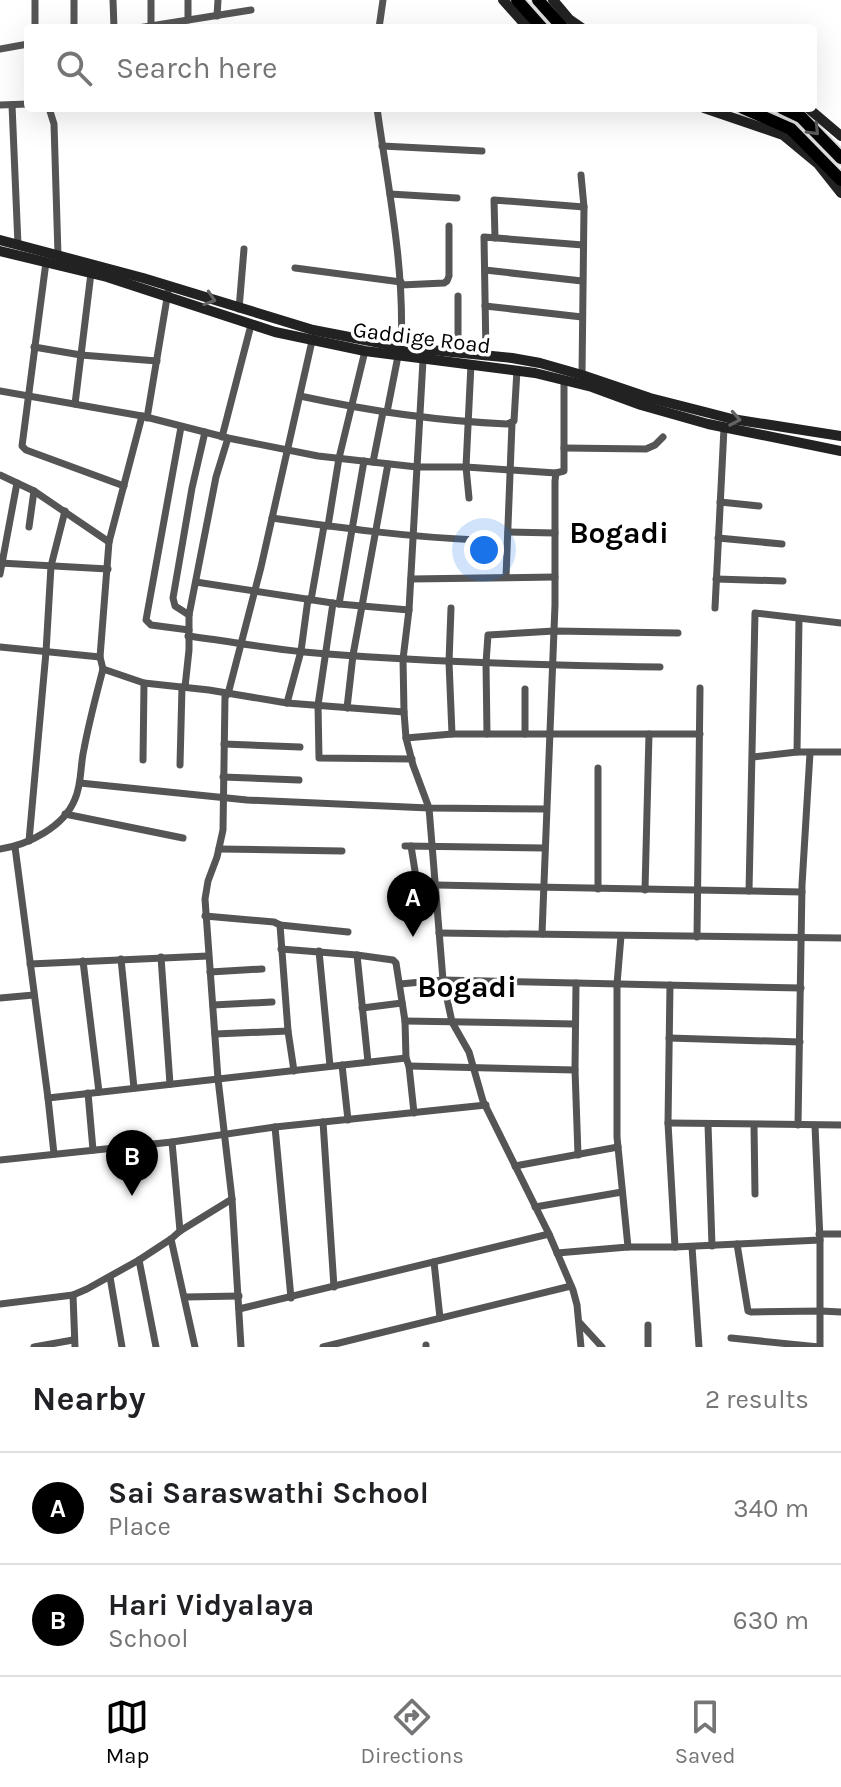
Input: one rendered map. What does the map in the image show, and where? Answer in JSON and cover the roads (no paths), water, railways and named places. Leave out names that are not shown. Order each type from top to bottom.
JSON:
[{"type":"highway","points":[[517,0],[538,24]]},
{"type":"highway","points":[[538,0],[559,24]]},
{"type":"highway","points":[[752,112],[791,129],[841,180]]},
{"type":"highway","points":[[790,112],[801,117],[841,158]]},
{"type":"main road","points":[[503,0],[524,24]]},
{"type":"main road","points":[[553,0],[576,24]]},
{"type":"main road","points":[[716,112],[783,135],[818,164],[841,193]]},
{"type":"main road","points":[[813,112],[841,136]]},
{"type":"main road","name":"Gaddige Road","points":[[0,251],[18,245],[58,255],[168,292],[251,325],[312,341],[365,351],[458,352],[540,363],[716,415],[841,436]]},
{"type":"main road","name":"Gaddige Road","points":[[0,251],[239,309],[423,360],[517,370],[592,387],[641,405],[724,428],[841,451]]},
{"type":"street","points":[[35,0],[35,24]]},
{"type":"street","points":[[74,0],[74,24]]},
{"type":"street","points":[[113,0],[114,24]]},
{"type":"street","points":[[151,0],[151,24]]},
{"type":"street","points":[[188,0],[188,20]]},
{"type":"street","points":[[217,16],[218,0]]},
{"type":"street","points":[[380,24],[383,0]]},
{"type":"street","points":[[163,24],[251,10]]},
{"type":"street","points":[[0,49],[24,45]]},
{"type":"street","points":[[0,105],[24,104]]},
{"type":"street","points":[[12,105],[18,245]]},
{"type":"street","points":[[50,112],[54,124],[58,255]]},
{"type":"street","points":[[378,112],[401,283],[403,318],[400,353],[351,530],[325,653],[318,705],[319,758],[412,759]]},
{"type":"street","points":[[382,146],[482,151]]},
{"type":"street","points":[[581,175],[584,207],[582,375]]},
{"type":"street","points":[[390,194],[457,198]]},
{"type":"street","points":[[495,238],[494,200],[584,207]]},
{"type":"street","points":[[295,268],[401,283],[444,283],[449,276],[449,226]]},
{"type":"street","points":[[486,355],[484,237],[583,245]]},
{"type":"street","points":[[239,309],[244,249]]},
{"type":"street","points":[[46,262],[21,442],[23,449],[124,486]]},
{"type":"street","points":[[485,270],[582,281]]},
{"type":"street","points":[[75,404],[91,273]]},
{"type":"street","points":[[0,849],[15,847],[42,835],[65,814],[74,801],[80,783],[83,752],[103,669],[100,657],[109,542],[145,417],[168,292]]},
{"type":"street","points":[[458,296],[458,352]]},
{"type":"street","points":[[485,306],[582,317]]},
{"type":"street","points":[[180,765],[189,615],[216,477],[251,325]]},
{"type":"street","points":[[241,1347],[232,1199],[218,1079],[205,899],[223,830],[224,702],[242,643],[312,341]]},
{"type":"street","points":[[34,347],[81,355],[157,361]]},
{"type":"street","points":[[287,703],[301,651],[339,458],[365,351]]},
{"type":"street","points":[[423,360],[409,610],[403,659],[404,712],[406,738],[429,808],[443,980],[452,1022],[469,1052],[486,1105],[571,1286],[577,1305],[581,1347]]},
{"type":"street","points":[[469,498],[466,467],[471,364]]},
{"type":"street","points":[[506,577],[517,370]]},
{"type":"street","points":[[0,391],[145,417],[288,451],[417,467],[556,473],[564,471],[564,381]]},
{"type":"street","points":[[300,396],[351,408],[420,418],[512,423]]},
{"type":"street","points":[[181,427],[146,620],[151,625],[242,643],[325,653],[449,662],[660,667]]},
{"type":"street","points":[[715,608],[724,428]]},
{"type":"street","points":[[189,615],[175,606],[173,598],[205,432]]},
{"type":"street","points":[[564,448],[646,449],[663,437]]},
{"type":"street","points":[[347,708],[361,606],[388,464]]},
{"type":"street","points":[[542,934],[554,631],[556,473]]},
{"type":"street","points":[[0,475],[34,491],[109,542]]},
{"type":"street","points":[[0,574],[17,483]]},
{"type":"street","points":[[29,527],[34,491]]},
{"type":"street","points":[[720,502],[759,506]]},
{"type":"street","points":[[29,841],[51,566],[65,511]]},
{"type":"street","points":[[272,518],[413,537],[478,540]]},
{"type":"street","points":[[508,532],[555,533]]},
{"type":"street","points":[[718,538],[782,544]]},
{"type":"street","points":[[0,563],[108,569]]},
{"type":"street","points":[[411,579],[555,577]]},
{"type":"street","points":[[716,579],[783,581]]},
{"type":"street","points":[[196,582],[336,604],[409,610]]},
{"type":"street","points":[[451,608],[449,662],[452,734]]},
{"type":"street","points":[[749,891],[755,613],[841,623]]},
{"type":"street","points":[[797,752],[799,619]]},
{"type":"street","points":[[487,734],[488,635],[554,631],[678,633]]},
{"type":"street","points":[[0,647],[100,657]]},
{"type":"street","points":[[103,669],[144,683],[287,703],[404,712]]},
{"type":"street","points":[[143,760],[144,683]]},
{"type":"street","points":[[697,937],[700,688]]},
{"type":"street","points":[[525,689],[525,734]]},
{"type":"street","points":[[406,738],[452,734],[700,734]]},
{"type":"street","points":[[645,890],[649,734]]},
{"type":"street","points":[[224,744],[300,747]]},
{"type":"street","points":[[753,757],[797,752],[841,752]]},
{"type":"street","points":[[798,1125],[802,892],[810,753]]},
{"type":"street","points":[[598,768],[598,889]]},
{"type":"street","points":[[223,777],[299,780]]},
{"type":"street","points":[[80,783],[223,798],[429,808],[546,809]]},
{"type":"street","points":[[65,814],[183,838]]},
{"type":"street","points":[[415,871],[408,846],[544,848]]},
{"type":"street","points":[[15,847],[54,1154]]},
{"type":"street","points":[[219,849],[342,851]]},
{"type":"street","points":[[436,885],[802,892]]},
{"type":"street","points":[[205,916],[348,932]]},
{"type":"street","points":[[280,925],[294,1071]]},
{"type":"street","points":[[439,933],[841,938]]},
{"type":"street","points":[[621,936],[617,984],[618,1147],[628,1247]]},
{"type":"street","points":[[281,949],[393,960],[398,967],[414,1113]]},
{"type":"street","points":[[319,951],[330,1066]]},
{"type":"street","points":[[357,955],[368,1062]]},
{"type":"street","points":[[30,964],[208,956]]},
{"type":"street","points":[[161,957],[170,1084]]},
{"type":"street","points":[[121,959],[134,1088]]},
{"type":"street","points":[[83,961],[99,1092]]},
{"type":"street","points":[[210,972],[262,969]]},
{"type":"street","points":[[400,984],[443,980],[801,988]]},
{"type":"street","points":[[576,983],[578,1155]]},
{"type":"street","points":[[670,985],[668,1123],[675,1247]]},
{"type":"street","points":[[0,998],[34,995]]},
{"type":"street","points":[[213,1005],[272,1002]]},
{"type":"street","points":[[362,1008],[402,1003]]},
{"type":"street","points":[[405,1021],[575,1024]]},
{"type":"street","points":[[215,1034],[288,1031]]},
{"type":"street","points":[[669,1038],[800,1042]]},
{"type":"street","points":[[48,1098],[368,1062],[575,1070]]},
{"type":"street","points":[[342,1065],[348,1120]]},
{"type":"street","points":[[88,1093],[93,1150]]},
{"type":"street","points":[[0,1160],[486,1105]]},
{"type":"street","points":[[323,1122],[334,1287]]},
{"type":"street","points":[[668,1123],[841,1125]]},
{"type":"street","points":[[708,1124],[712,1246]]},
{"type":"street","points":[[754,1125],[755,1194]]},
{"type":"street","points":[[731,1338],[819,1347],[821,1311],[815,1126]]},
{"type":"street","points":[[275,1127],[291,1298]]},
{"type":"street","points":[[172,1142],[180,1231]]},
{"type":"street","points":[[515,1166],[618,1147]]},
{"type":"street","points":[[535,1207],[622,1192]]},
{"type":"street","points":[[0,1304],[73,1295],[139,1260],[232,1199]]},
{"type":"street","points":[[239,1309],[549,1234]]},
{"type":"street","points":[[557,1253],[628,1247],[712,1246],[841,1234]]},
{"type":"street","points":[[171,1239],[195,1347]]},
{"type":"street","points":[[737,1244],[748,1311],[841,1312]]},
{"type":"street","points":[[692,1247],[699,1347]]},
{"type":"street","points":[[139,1260],[156,1347]]},
{"type":"street","points":[[434,1262],[440,1318]]},
{"type":"street","points":[[110,1277],[122,1347]]},
{"type":"street","points":[[323,1347],[571,1286]]},
{"type":"street","points":[[34,1347],[74,1343],[73,1295]]},
{"type":"street","points":[[185,1297],[239,1296]]},
{"type":"street","points":[[579,1322],[602,1347]]},
{"type":"street","points":[[648,1325],[648,1347]]},
{"type":"place","name":"Sai Saraswathi School","points":[[413,937]]},
{"type":"place","name":"Hari Vidyalaya","points":[[132,1196]]},
{"type":"district","name":"Bogadi","points":[[619,533]]},
{"type":"district","name":"Bogadi","points":[[467,987]]}]
